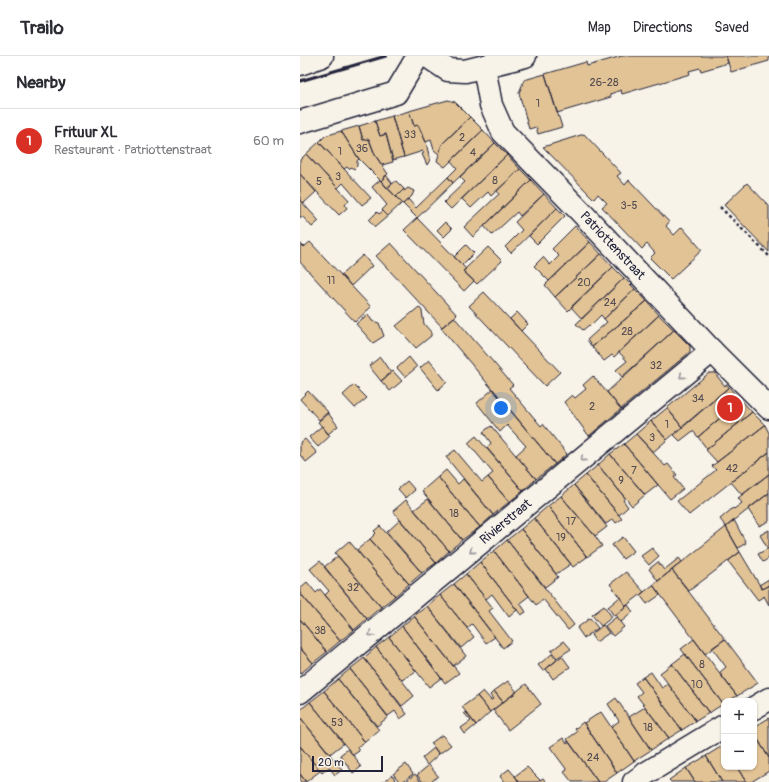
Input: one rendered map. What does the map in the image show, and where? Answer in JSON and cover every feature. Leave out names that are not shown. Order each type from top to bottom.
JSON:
[{"type":"street","points":[[300,64],[322,56]]},
{"type":"street","points":[[300,122],[396,93],[418,56]]},
{"type":"street","points":[[427,56],[448,70],[465,72],[525,56]]},
{"type":"street","name":"Patriottenstraat","points":[[484,67],[491,105],[503,132],[712,351],[769,408]]},
{"type":"street","name":"Rivierstraat","points":[[300,692],[712,351]]},
{"type":"street","points":[[757,706],[769,699]]},
{"type":"street","points":[[634,782],[721,728]]},
{"type":"path","points":[[720,207],[769,256]]},
{"type":"building","points":[[622,56],[726,56],[728,63],[701,71],[700,68],[689,71],[690,74],[622,94],[621,90],[610,94],[611,97],[557,113],[545,74],[586,62],[587,66]]},
{"type":"building","points":[[726,56],[769,56],[769,61],[731,72]]},
{"type":"building","points":[[545,74],[562,127],[538,134],[536,127],[529,129],[519,93],[524,80]]},
{"type":"building","points":[[448,100],[455,102],[470,117],[442,144],[439,154],[434,150],[431,140],[426,142],[418,125],[414,126],[409,111]]},
{"type":"building","points":[[409,111],[414,126],[418,125],[426,142],[430,160],[427,165],[422,154],[424,153],[423,151],[404,157],[392,116]]},
{"type":"building","points":[[392,116],[404,157],[393,160],[386,134],[380,136],[375,121]]},
{"type":"building","points":[[470,117],[483,130],[445,167],[437,161],[442,144]]},
{"type":"building","points":[[375,121],[380,136],[386,134],[393,162],[382,165],[375,155],[369,139],[363,140],[359,126]]},
{"type":"building","points":[[359,126],[363,140],[369,139],[375,155],[388,174],[381,181],[359,159],[341,131]]},
{"type":"building","points":[[483,130],[495,143],[453,183],[448,177],[457,168],[451,161]]},
{"type":"building","points":[[341,131],[359,159],[357,161],[357,166],[354,169],[351,167],[349,169],[347,167],[344,169],[319,142],[325,136]]},
{"type":"building","points":[[584,134],[621,173],[617,176],[625,185],[629,180],[669,222],[666,226],[674,235],[682,227],[702,250],[671,279],[650,258],[655,253],[647,244],[642,249],[602,207],[607,203],[598,194],[594,199],[543,147]]},
{"type":"building","points":[[319,142],[371,198],[362,205],[343,183],[338,188],[306,154]]},
{"type":"building","points":[[495,143],[507,155],[451,209],[444,202],[465,182],[460,177]]},
{"type":"building","points":[[306,154],[349,200],[345,205],[347,208],[339,215],[300,174],[300,160]]},
{"type":"building","points":[[507,155],[520,169],[491,196],[488,192],[471,208],[462,199]]},
{"type":"building","points":[[520,169],[531,180],[473,237],[464,227],[499,194],[497,191]]},
{"type":"building","points":[[300,174],[316,192],[304,203],[300,200]]},
{"type":"building","points":[[386,175],[392,183],[387,188],[381,181]]},
{"type":"building","points":[[448,177],[453,183],[417,218],[403,204],[408,199],[416,208]]},
{"type":"building","points":[[380,180],[402,203],[388,216],[382,210],[387,205],[372,187]]},
{"type":"building","points":[[531,180],[544,194],[520,216],[517,212],[492,235],[484,226]]},
{"type":"building","points":[[396,181],[404,189],[396,197],[387,188]]},
{"type":"building","points":[[747,183],[769,206],[769,252],[724,205]]},
{"type":"building","points":[[408,188],[414,191],[412,196],[403,204],[396,197],[404,189],[404,191]]},
{"type":"building","points":[[544,194],[557,208],[511,253],[505,247],[522,230],[515,222]]},
{"type":"building","points":[[300,200],[319,221],[312,227],[302,216],[300,218]]},
{"type":"building","points":[[557,208],[565,216],[537,244],[529,236]]},
{"type":"building","points":[[383,211],[388,216],[375,227],[369,220],[377,212],[379,214]]},
{"type":"building","points":[[417,218],[466,269],[463,271],[474,281],[464,291],[404,230]]},
{"type":"building","points":[[445,222],[452,229],[444,237],[437,230]]},
{"type":"building","points":[[575,226],[590,242],[549,281],[534,266],[543,257],[550,265],[559,256],[552,249]]},
{"type":"building","points":[[310,242],[371,307],[355,322],[300,262],[300,243],[304,247]]},
{"type":"building","points":[[590,242],[601,254],[555,297],[545,285]]},
{"type":"building","points":[[391,243],[457,315],[442,327],[376,256]]},
{"type":"building","points":[[466,245],[474,253],[462,265],[454,257]]},
{"type":"building","points":[[488,247],[502,261],[477,284],[463,271]]},
{"type":"building","points":[[601,254],[613,267],[568,311],[555,297]]},
{"type":"building","points":[[363,255],[372,266],[351,286],[341,275]]},
{"type":"building","points":[[613,267],[624,278],[582,319],[571,307]]},
{"type":"building","points":[[624,278],[635,289],[604,319],[601,315],[590,326],[589,325],[583,330],[576,324]]},
{"type":"building","points":[[635,289],[647,301],[592,347],[587,340],[607,322],[604,319]]},
{"type":"building","points":[[484,292],[560,372],[545,386],[469,306]]},
{"type":"building","points":[[647,301],[659,315],[614,357],[612,355],[604,361],[592,347]]},
{"type":"building","points":[[419,307],[422,311],[424,324],[431,332],[431,336],[416,348],[396,326]]},
{"type":"building","points":[[517,312],[528,324],[521,331],[510,319]]},
{"type":"building","points":[[368,314],[372,321],[379,323],[384,336],[373,343],[356,324]]},
{"type":"building","points":[[659,315],[674,330],[622,377],[616,370],[627,361],[619,352]]},
{"type":"building","points":[[454,317],[513,385],[509,388],[541,426],[543,424],[567,454],[555,464],[441,328]]},
{"type":"building","points":[[674,330],[690,346],[690,352],[621,409],[607,392]]},
{"type":"building","points":[[380,357],[391,373],[381,381],[369,366]]},
{"type":"building","points":[[409,357],[417,367],[405,377],[397,368]]},
{"type":"building","points":[[429,360],[447,382],[438,390],[420,368]]},
{"type":"building","points":[[393,371],[402,381],[390,391],[381,381]]},
{"type":"building","points":[[709,373],[716,373],[725,386],[726,384],[729,387],[682,427],[667,408]]},
{"type":"building","points":[[593,376],[621,409],[589,436],[564,402],[572,395],[575,398],[586,389],[583,385]]},
{"type":"building","points":[[354,385],[367,398],[355,408],[343,395]]},
{"type":"building","points":[[729,387],[741,400],[698,437],[693,431],[680,441],[674,435]]},
{"type":"building","points":[[493,389],[555,464],[536,479],[516,455],[526,446],[507,425],[500,432],[477,403]]},
{"type":"building","points":[[308,391],[328,412],[319,420],[300,399]]},
{"type":"building","points":[[741,400],[752,412],[707,449],[698,437]]},
{"type":"building","points":[[667,408],[682,427],[667,440],[651,421]]},
{"type":"building","points":[[752,412],[765,425],[717,462],[706,450]]},
{"type":"building","points":[[328,413],[338,426],[328,434],[318,422]]},
{"type":"building","points":[[651,421],[667,440],[653,452],[636,434]]},
{"type":"building","points":[[765,425],[769,433],[769,452],[689,515],[677,501],[716,470],[712,466]]},
{"type":"building","points":[[322,426],[330,436],[318,447],[309,437]]},
{"type":"building","points":[[491,426],[536,479],[523,491],[487,448],[491,443],[483,432]]},
{"type":"building","points":[[636,434],[665,466],[668,464],[677,475],[674,477],[683,489],[670,499],[624,444]]},
{"type":"building","points":[[476,436],[523,491],[509,502],[488,477],[493,473],[468,443]]},
{"type":"building","points":[[305,439],[317,453],[306,462],[300,455],[300,443]]},
{"type":"building","points":[[624,444],[658,485],[645,495],[610,454]]},
{"type":"building","points":[[455,450],[482,482],[488,477],[509,502],[493,515],[446,457]]},
{"type":"building","points":[[769,452],[769,474],[742,495],[731,482]]},
{"type":"building","points":[[610,454],[645,495],[632,506],[598,465]]},
{"type":"building","points":[[598,465],[625,498],[623,500],[628,507],[619,515],[586,475]]},
{"type":"building","points":[[446,470],[458,484],[463,479],[493,515],[480,527],[438,477]]},
{"type":"building","points":[[769,474],[769,493],[726,527],[720,519],[733,508],[734,509],[742,503],[738,498]]},
{"type":"building","points":[[586,475],[622,519],[616,523],[613,519],[606,524],[574,485]]},
{"type":"building","points":[[438,477],[480,527],[462,540],[422,491]]},
{"type":"building","points":[[407,481],[415,490],[406,498],[398,489]]},
{"type":"building","points":[[574,485],[607,527],[595,536],[561,496]]},
{"type":"building","points":[[769,493],[769,521],[759,526],[748,509]]},
{"type":"building","points":[[561,496],[602,546],[587,557],[548,506]]},
{"type":"building","points":[[428,499],[462,540],[449,551],[414,510]]},
{"type":"building","points":[[406,500],[449,551],[436,563],[393,511]]},
{"type":"building","points":[[548,506],[587,557],[573,567],[534,518]]},
{"type":"building","points":[[534,518],[571,564],[556,574],[521,529]]},
{"type":"building","points":[[400,520],[436,563],[422,573],[387,532]]},
{"type":"building","points":[[734,520],[746,543],[738,548],[726,527]]},
{"type":"building","points":[[380,526],[422,573],[409,584],[370,539],[376,533],[374,531]]},
{"type":"building","points":[[726,527],[740,552],[689,591],[672,570]]},
{"type":"building","points":[[521,529],[558,577],[545,587],[507,540]]},
{"type":"building","points":[[769,530],[769,548],[768,549],[760,535]]},
{"type":"building","points":[[623,537],[634,551],[623,559],[612,545]]},
{"type":"building","points":[[370,539],[409,584],[395,596],[357,550]]},
{"type":"building","points":[[507,540],[574,625],[568,630],[543,599],[536,605],[494,551]]},
{"type":"building","points":[[349,541],[395,596],[381,607],[335,553]]},
{"type":"building","points":[[652,548],[659,556],[649,565],[641,556]]},
{"type":"building","points":[[769,548],[769,558],[763,562],[758,554]]},
{"type":"building","points":[[494,551],[529,596],[520,603],[526,612],[521,615],[480,562]]},
{"type":"building","points":[[740,552],[762,589],[769,585],[769,605],[764,596],[758,600],[728,561]]},
{"type":"building","points":[[338,556],[381,607],[367,619],[324,567]]},
{"type":"building","points":[[679,558],[682,562],[658,581],[649,569],[658,562],[664,570]]},
{"type":"building","points":[[320,561],[367,619],[354,630],[325,595],[329,591],[310,569]]},
{"type":"building","points":[[480,562],[517,610],[509,617],[492,594],[486,599],[466,574]]},
{"type":"building","points":[[672,570],[725,639],[705,654],[653,585]]},
{"type":"building","points":[[626,572],[644,592],[626,606],[610,584]]},
{"type":"building","points":[[466,574],[493,608],[489,611],[512,641],[503,648],[454,584]]},
{"type":"building","points":[[769,579],[769,585],[762,589],[759,585]]},
{"type":"building","points":[[307,582],[316,593],[320,589],[354,630],[340,641],[300,593],[300,588]]},
{"type":"building","points":[[454,584],[495,637],[486,643],[472,624],[467,628],[440,595]]},
{"type":"building","points":[[653,585],[660,595],[647,604],[640,595]]},
{"type":"building","points":[[300,593],[340,641],[327,652],[300,619]]},
{"type":"building","points":[[440,595],[474,637],[461,648],[427,606]]},
{"type":"building","points":[[620,597],[626,606],[614,616],[608,607]]},
{"type":"building","points":[[628,605],[633,612],[621,622],[616,615]]},
{"type":"building","points":[[427,606],[466,656],[453,666],[414,616]]},
{"type":"building","points":[[604,606],[612,617],[601,626],[592,615]]},
{"type":"building","points":[[414,616],[459,673],[445,683],[402,626]]},
{"type":"building","points":[[616,617],[624,627],[613,636],[605,626]]},
{"type":"building","points":[[590,618],[598,628],[584,638],[577,628]]},
{"type":"building","points":[[300,619],[327,652],[313,663],[300,648]]},
{"type":"building","points":[[603,625],[609,633],[596,642],[591,635]]},
{"type":"building","points":[[402,626],[441,678],[429,687],[389,637]]},
{"type":"building","points":[[389,637],[416,671],[402,680],[376,647]]},
{"type":"building","points":[[694,639],[737,696],[733,698],[721,698],[721,701],[681,649]]},
{"type":"building","points":[[725,639],[758,683],[737,696],[719,673],[726,667],[712,648]]},
{"type":"building","points":[[564,641],[571,649],[557,658],[551,651]]},
{"type":"building","points":[[376,647],[414,696],[402,706],[364,658]]},
{"type":"building","points":[[300,648],[313,663],[300,674]]},
{"type":"building","points":[[552,654],[557,660],[543,671],[538,665]]},
{"type":"building","points":[[685,654],[721,701],[721,705],[709,713],[672,664]]},
{"type":"building","points":[[562,656],[570,667],[553,679],[546,669]]},
{"type":"building","points":[[364,658],[407,714],[400,719],[395,711],[388,716],[350,669]]},
{"type":"building","points":[[672,664],[709,713],[696,721],[660,673]]},
{"type":"building","points":[[350,669],[388,717],[377,726],[338,679]]},
{"type":"building","points":[[651,672],[662,688],[668,684],[696,721],[682,730],[643,677]]},
{"type":"building","points":[[643,677],[682,730],[669,738],[637,696],[642,692],[635,683]]},
{"type":"building","points":[[338,679],[379,730],[365,742],[324,691]]},
{"type":"building","points":[[508,681],[517,692],[503,702],[494,691]]},
{"type":"building","points":[[526,684],[541,704],[508,730],[493,710]]},
{"type":"building","points":[[324,691],[365,742],[357,747],[359,751],[353,755],[310,702]]},
{"type":"building","points":[[483,691],[491,700],[493,699],[490,695],[494,691],[503,702],[490,712],[477,696]]},
{"type":"building","points":[[477,696],[490,712],[476,725],[462,707]]},
{"type":"building","points":[[616,698],[651,750],[634,761],[611,727],[619,721],[608,704]]},
{"type":"building","points":[[310,702],[344,743],[330,754],[300,717],[300,710]]},
{"type":"building","points":[[645,707],[669,738],[651,750],[629,717]]},
{"type":"building","points":[[466,712],[476,725],[465,734],[461,728],[471,721],[464,713]]},
{"type":"building","points":[[601,712],[634,761],[617,773],[584,723]]},
{"type":"building","points":[[300,717],[342,770],[335,775],[329,767],[322,773],[300,746]]},
{"type":"building","points":[[769,718],[769,758],[757,738],[757,725]]},
{"type":"building","points":[[583,722],[617,773],[604,782],[598,782],[567,739],[577,732],[575,729]]},
{"type":"building","points":[[442,735],[451,745],[439,754],[431,743]]},
{"type":"building","points":[[563,738],[567,743],[568,741],[598,782],[572,782],[564,772],[567,770],[550,747]]},
{"type":"building","points":[[757,738],[769,758],[769,771],[751,782],[746,782],[739,770],[757,770]]},
{"type":"building","points":[[300,746],[320,771],[306,782],[300,774]]},
{"type":"building","points":[[721,747],[721,770],[739,770],[746,782],[722,782],[706,756]]},
{"type":"building","points":[[434,748],[439,754],[427,765],[422,758]]},
{"type":"building","points":[[348,749],[361,767],[353,773],[340,755]]},
{"type":"building","points":[[706,756],[722,782],[695,782],[686,768]]},
{"type":"building","points":[[406,764],[413,774],[400,782],[393,774]]},
{"type":"building","points":[[429,765],[438,776],[431,782],[423,782],[417,775]]},
{"type":"building","points":[[527,767],[540,780],[543,778],[546,782],[519,782],[515,776]]},
{"type":"building","points":[[686,768],[695,782],[671,782],[669,780]]},
{"type":"building","points":[[509,769],[519,782],[504,782],[500,776]]},
{"type":"building","points":[[300,774],[306,782],[300,782]]},
{"type":"building","points":[[415,774],[421,782],[405,782]]},
{"type":"building","points":[[392,775],[397,782],[383,782]]},
{"type":"railway","points":[[300,81],[386,56]]},
{"type":"place","name":"Frituur XL","points":[[730,408]]}]
